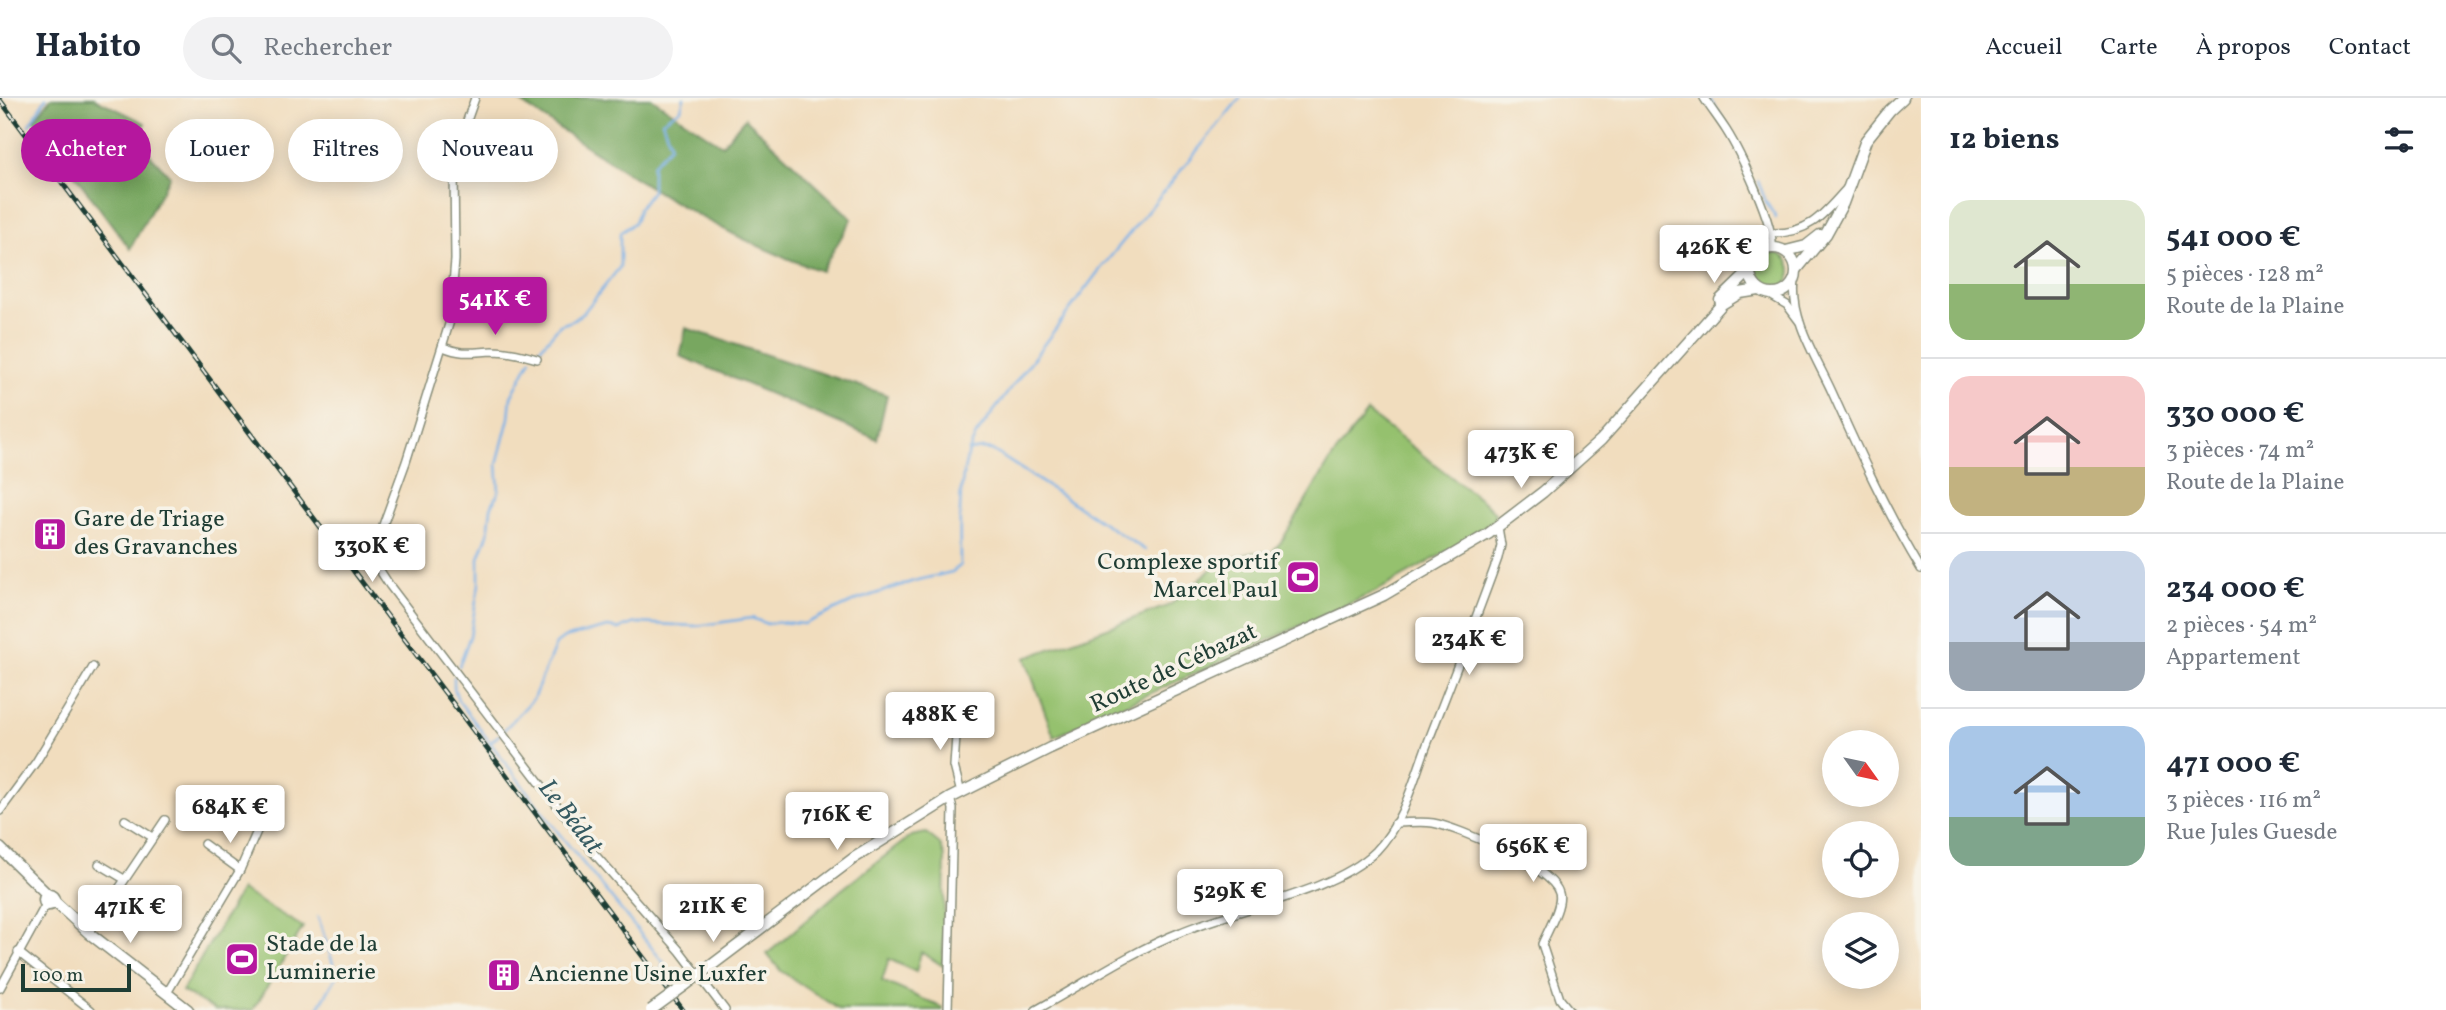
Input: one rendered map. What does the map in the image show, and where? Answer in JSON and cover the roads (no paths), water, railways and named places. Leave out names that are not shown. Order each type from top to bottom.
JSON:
[{"type":"main road","points":[[1834,220],[1812,242],[1798,250],[1772,248],[1757,255],[1750,271],[1759,290],[1770,295],[1784,292],[1794,281],[1797,269],[1821,242],[1834,220],[1866,140],[1903,98]]},
{"type":"main road","points":[[1786,251],[1797,269]]},
{"type":"main road","name":"Route de Cébazat","points":[[1706,320],[1718,301],[1750,271]]},
{"type":"main road","name":"Route de Cébazat","points":[[651,1010],[854,858],[950,798],[1050,748],[1384,595],[1497,527],[1543,492],[1601,440],[1722,304],[1740,293],[1759,290]]},
{"type":"main road","points":[[0,848],[48,901],[188,1010]]},
{"type":"main road","points":[[0,856],[85,937],[177,1010]]},
{"type":"street","points":[[475,98],[457,149],[454,168],[453,296],[443,347],[406,462],[377,537],[375,558],[379,569],[591,850],[699,974],[725,1010]]},
{"type":"street","points":[[1704,98],[1726,130],[1752,181],[1772,233],[1772,248]]},
{"type":"street","points":[[1772,233],[1795,232],[1811,224],[1850,185]]},
{"type":"street","points":[[1794,281],[1794,298],[1802,325],[1854,439],[1921,569]]},
{"type":"street","points":[[1770,295],[1787,305],[1802,325]]},
{"type":"street","points":[[443,347],[466,354],[494,351],[537,359]]},
{"type":"street","points":[[1036,1010],[1140,950],[1178,932],[1320,884],[1343,874],[1375,852],[1395,823],[1440,715],[1498,558],[1501,536],[1497,527]]},
{"type":"street","points":[[0,811],[36,762],[93,667]]},
{"type":"street","points":[[958,706],[954,766],[961,793]]},
{"type":"street","points":[[167,993],[240,870],[272,797]]},
{"type":"street","points":[[948,1010],[953,809],[950,798]]},
{"type":"street","points":[[125,820],[152,837]]},
{"type":"street","points":[[89,933],[165,820]]},
{"type":"street","points":[[1395,823],[1433,822],[1513,853],[1552,883],[1559,892],[1559,903],[1542,944],[1545,960],[1560,999],[1569,1010]]},
{"type":"street","points":[[204,844],[240,870]]},
{"type":"street","points":[[99,864],[124,879]]},
{"type":"street","points":[[0,988],[48,901]]},
{"type":"street","points":[[18,952],[91,1010]]},
{"type":"waterway","points":[[33,119],[46,98]]},
{"type":"waterway","name":"Le Bédat","points":[[537,352],[560,325],[572,321],[584,312],[620,267],[620,233],[635,222],[639,208],[652,191],[652,165],[670,146],[662,121],[681,109],[684,98]]},
{"type":"waterway","points":[[504,730],[533,699],[556,644],[564,638],[608,627],[619,629],[636,623],[696,626],[752,618],[767,624],[804,624],[857,600],[914,581],[952,572],[960,566],[962,482],[976,435],[1098,272],[1240,98]]},
{"type":"waterway","points":[[1710,98],[1723,120]]},
{"type":"waterway","points":[[1758,181],[1776,218]]},
{"type":"waterway","name":"Le Bédat","points":[[459,666],[470,636],[479,584],[479,558],[488,534],[491,508],[499,491],[497,464],[509,418],[511,397],[531,359]]},
{"type":"waterway","points":[[968,451],[992,450],[1145,550]]},
{"type":"waterway","name":"Le Bédat","points":[[454,677],[458,700],[557,831],[664,963],[660,973]]},
{"type":"waterway","points":[[491,742],[499,735]]},
{"type":"waterway","points":[[317,1010],[337,976],[318,917]]},
{"type":"railway","points":[[0,100],[683,1010]]},
{"type":"place","name":"Gare de Triage des Gravanches","points":[[50,534]]},
{"type":"place","name":"Complexe sportif Marcel Paul","points":[[1303,577]]},
{"type":"place","name":"Stade de la Luminerie","points":[[242,959]]},
{"type":"place","name":"Ancienne Usine Luxfer","points":[[504,975]]}]
